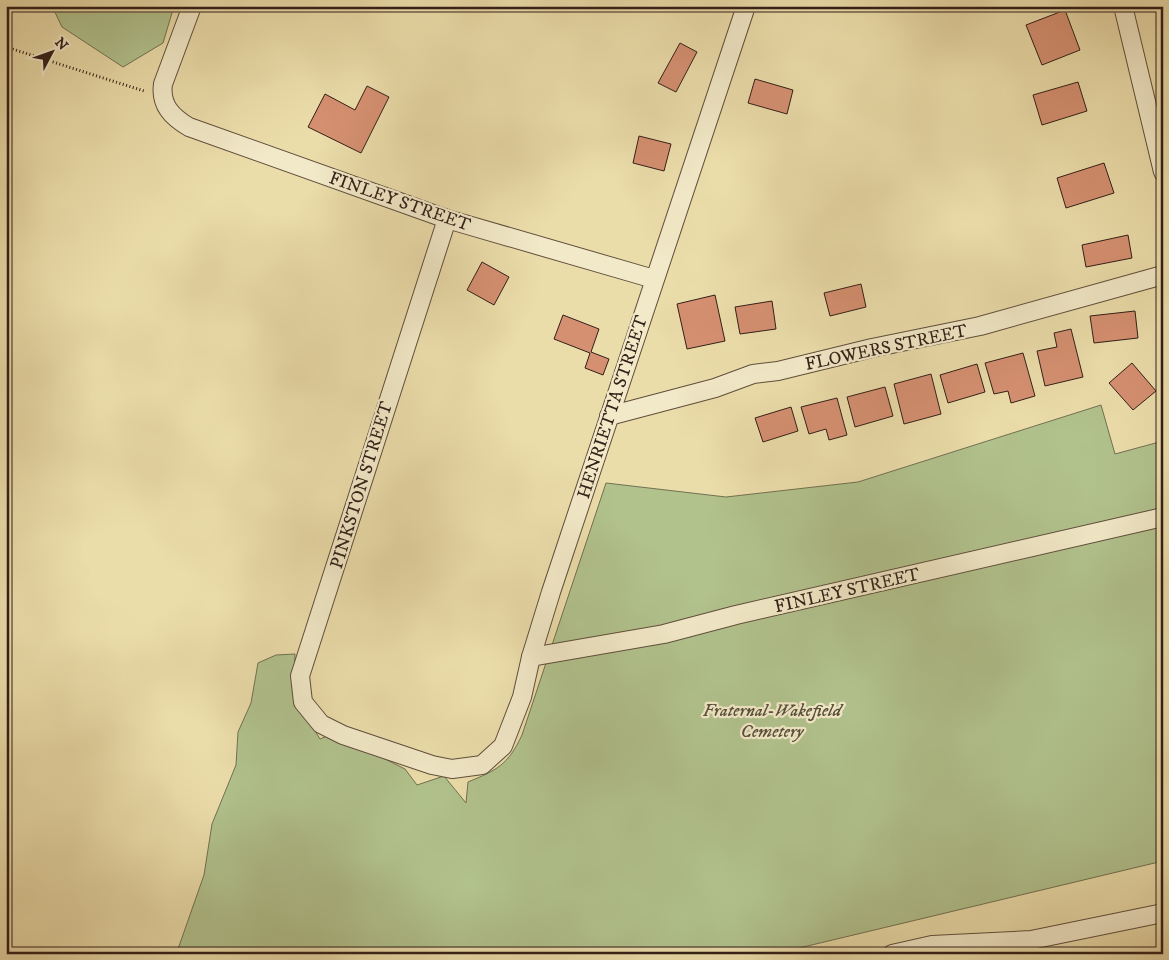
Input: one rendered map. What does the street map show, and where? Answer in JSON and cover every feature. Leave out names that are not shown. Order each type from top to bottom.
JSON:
[{"type":"street","points":[[161,96],[163,84],[192,6]]},
{"type":"street","name":"HENRIETTA STREET","points":[[445,767],[452,769],[482,765],[503,746],[522,698],[531,657],[609,416],[746,6]]},
{"type":"street","points":[[1123,6],[1163,172]]},
{"type":"street","name":"FINLEY STREET","points":[[161,96],[175,119],[190,127],[447,220],[654,279]]},
{"type":"street","name":"PINKSTON STREET","points":[[445,767],[432,765],[343,734],[321,724],[303,702],[300,676],[447,220]]},
{"type":"street","name":"FLOWERS STREET","points":[[609,416],[715,388],[753,374],[778,371],[980,326],[1163,275]]},
{"type":"street","name":"FINLEY STREET","points":[[531,657],[664,634],[736,615],[1163,517]]},
{"type":"street","points":[[892,954],[932,945],[1031,940],[1163,913]]},
{"type":"path","points":[[6,47],[161,96]]},
{"type":"green space","points":[[52,6],[174,6],[163,43],[123,67],[62,27]]},
{"type":"green space","name":"Fraternal-Wakefield Cemetery","points":[[1101,405],[1115,454],[1163,441],[1163,861],[774,954],[179,954],[178,949],[204,875],[212,824],[236,765],[238,732],[251,703],[258,663],[276,655],[295,654],[294,697],[320,739],[347,727],[377,755],[405,769],[417,785],[444,776],[466,803],[468,782],[487,774],[501,765],[512,753],[522,735],[606,483],[726,497],[858,482]]},
{"type":"building","points":[[1065,10],[1080,50],[1042,65],[1026,25]]},
{"type":"building","points":[[680,43],[697,52],[676,92],[658,83]]},
{"type":"building","points":[[755,79],[793,90],[787,114],[748,103]]},
{"type":"building","points":[[1078,82],[1087,111],[1042,125],[1033,95]]},
{"type":"building","points":[[367,86],[389,97],[361,153],[308,127],[325,94],[355,110]]},
{"type":"building","points":[[639,136],[671,144],[664,171],[633,163]]},
{"type":"building","points":[[1104,163],[1114,193],[1066,208],[1057,178]]},
{"type":"building","points":[[1128,235],[1132,258],[1086,267],[1082,245]]},
{"type":"building","points":[[482,262],[509,277],[494,305],[467,290]]},
{"type":"building","points":[[861,284],[866,307],[830,316],[824,293]]},
{"type":"building","points":[[715,295],[725,341],[687,349],[677,304]]},
{"type":"building","points":[[772,301],[776,329],[740,334],[735,307]]},
{"type":"building","points":[[1135,311],[1138,338],[1094,343],[1090,316]]},
{"type":"building","points":[[563,315],[599,329],[591,352],[609,359],[603,375],[585,368],[590,353],[554,339]]},
{"type":"building","points":[[1071,329],[1083,377],[1045,386],[1037,351],[1057,347],[1054,333]]},
{"type":"building","points":[[1023,353],[1035,396],[1011,403],[1008,391],[994,394],[985,363]]},
{"type":"building","points":[[1132,363],[1156,391],[1133,410],[1109,383]]},
{"type":"building","points":[[977,364],[985,392],[948,403],[940,375]]},
{"type":"building","points":[[931,374],[941,414],[904,424],[894,384]]},
{"type":"building","points":[[885,387],[893,416],[855,427],[847,397]]},
{"type":"building","points":[[837,398],[847,435],[829,440],[826,429],[809,434],[801,407]]},
{"type":"building","points":[[791,407],[798,431],[763,442],[755,418]]}]
